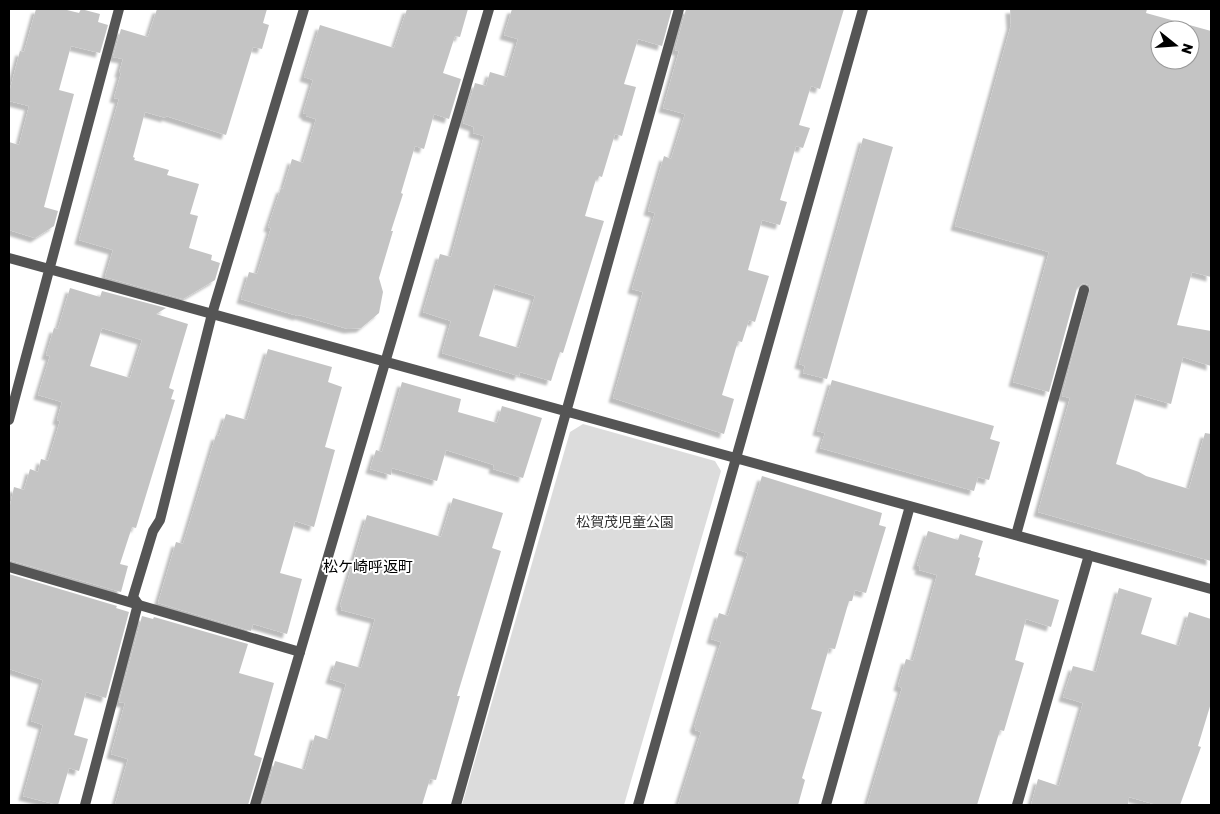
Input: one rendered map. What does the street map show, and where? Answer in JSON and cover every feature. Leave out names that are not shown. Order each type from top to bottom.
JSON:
[{"type":"street","points":[[9,420],[119,9]]},
{"type":"street","points":[[138,604],[133,597],[152,531],[160,520],[212,314],[304,9]]},
{"type":"street","points":[[255,805],[489,9]]},
{"type":"street","points":[[456,805],[679,9]]},
{"type":"street","points":[[638,805],[863,9]]},
{"type":"street","points":[[9,258],[1211,589]]},
{"type":"street","points":[[1016,535],[1084,290]]},
{"type":"street","points":[[826,805],[910,506]]},
{"type":"street","points":[[1017,805],[1089,555]]},
{"type":"street","points":[[9,567],[300,652]]},
{"type":"street","points":[[85,805],[138,604]]},
{"type":"green space","name":"松賀茂児童公園","points":[[583,424],[715,461],[721,471],[624,805],[462,805],[570,432]]},
{"type":"building","points":[[36,9],[63,9],[79,13],[81,9],[100,14],[98,22],[108,25],[100,53],[71,46],[59,90],[74,94],[44,207],[58,211],[54,226],[35,238],[9,230],[9,142],[19,145],[29,106],[9,101],[9,93],[20,51],[24,52]]},
{"type":"building","points":[[157,9],[267,9],[263,23],[269,25],[262,49],[253,47],[226,135],[166,116],[166,118],[145,112],[133,157],[135,158],[134,160],[169,170],[167,175],[199,184],[190,214],[198,216],[189,248],[212,255],[211,260],[220,263],[215,280],[183,299],[105,277],[113,250],[79,240],[119,99],[114,98],[123,59],[113,57],[121,29],[148,37]]},
{"type":"building","points":[[407,9],[468,9],[460,37],[455,36],[443,73],[461,79],[449,119],[434,114],[424,149],[415,146],[379,278],[383,292],[379,313],[361,328],[348,329],[241,299],[249,272],[257,274],[271,228],[268,227],[292,159],[303,163],[316,119],[303,113],[313,80],[304,77],[320,25],[394,48]]},
{"type":"building","points":[[512,9],[672,9],[662,46],[638,39],[624,84],[636,87],[622,136],[615,134],[602,177],[599,176],[596,179],[585,216],[604,221],[563,353],[560,352],[551,381],[520,372],[519,376],[442,353],[451,321],[423,312],[440,254],[451,257],[484,136],[473,133],[474,127],[463,123],[475,83],[486,86],[490,72],[507,77],[518,39],[504,35]],"holes":[[[495,284],[535,296],[519,348],[479,336]]]},
{"type":"building","points":[[686,9],[844,9],[820,89],[811,86],[799,125],[810,128],[803,148],[796,146],[780,200],[787,202],[780,225],[762,220],[748,270],[769,276],[755,322],[749,320],[742,342],[738,341],[722,395],[734,399],[724,434],[613,398],[643,292],[632,289],[655,213],[648,211],[664,156],[671,159],[685,114],[663,108],[679,51],[675,50]]},
{"type":"building","points":[[1010,9],[1147,9],[1146,13],[1171,20],[1150,20],[1150,70],[1200,70],[1200,28],[1211,31],[1211,277],[1192,272],[1177,325],[1211,331],[1211,366],[1183,357],[1171,404],[1136,394],[1116,464],[1146,476],[1189,489],[1205,433],[1211,434],[1211,561],[1038,512],[1070,398],[1062,396],[1090,288],[1089,285],[1083,283],[1077,288],[1049,392],[1013,382],[1049,252],[955,226],[1011,25]]},
{"type":"building","points":[[863,138],[893,147],[827,379],[803,373],[805,366],[799,364]]},
{"type":"building","points":[[70,288],[100,297],[102,291],[166,308],[156,314],[188,324],[169,388],[174,390],[171,399],[175,400],[136,528],[132,527],[120,564],[128,566],[121,592],[9,560],[9,510],[14,487],[24,490],[30,469],[38,472],[41,459],[48,461],[60,421],[57,420],[62,402],[38,395],[50,356],[46,355],[54,328],[58,329]],"holes":[[[102,328],[142,340],[130,378],[90,366]]]},
{"type":"building","points":[[268,349],[332,367],[328,382],[342,387],[325,447],[335,450],[314,527],[295,521],[280,573],[302,579],[287,634],[253,624],[251,631],[158,603],[176,542],[183,544],[216,435],[219,436],[226,414],[247,420]]},
{"type":"building","points":[[832,380],[994,426],[990,439],[1000,442],[989,480],[978,477],[974,491],[820,448],[825,433],[817,431]]},
{"type":"building","points":[[402,382],[461,399],[458,412],[497,423],[502,406],[542,418],[523,478],[493,469],[494,465],[446,450],[437,481],[392,468],[391,475],[370,469],[376,450],[382,452]]},
{"type":"building","points":[[762,476],[882,513],[879,525],[886,527],[866,593],[855,590],[852,601],[849,601],[835,649],[829,648],[811,709],[822,712],[802,778],[805,780],[798,805],[678,805],[701,732],[694,728],[721,642],[711,639],[719,613],[728,616],[748,553],[739,550]]},
{"type":"building","points":[[453,498],[503,513],[492,548],[501,551],[457,696],[460,696],[436,780],[430,779],[422,805],[262,805],[275,761],[305,770],[315,735],[330,740],[346,684],[330,679],[336,661],[361,668],[375,619],[341,610],[342,607],[340,606],[367,515],[441,537]]},
{"type":"building","points":[[928,531],[958,540],[960,534],[983,541],[975,575],[1059,600],[1051,627],[1026,619],[1015,660],[1024,663],[1004,731],[1000,730],[977,805],[867,805],[902,688],[898,686],[906,659],[913,661],[937,575],[919,570],[920,566],[917,565]]},
{"type":"building","points":[[9,574],[117,606],[116,608],[129,612],[106,698],[86,692],[74,735],[88,739],[79,771],[69,768],[58,805],[23,796],[43,725],[31,721],[43,680],[9,669]]},
{"type":"building","points":[[1119,588],[1152,598],[1141,634],[1179,646],[1189,612],[1211,619],[1211,703],[1198,746],[1201,747],[1180,805],[1157,805],[1129,797],[1128,805],[1031,805],[1038,779],[1059,786],[1083,703],[1063,697],[1073,666],[1096,672]]},
{"type":"building","points":[[142,616],[153,619],[154,617],[248,644],[239,673],[274,683],[254,755],[262,758],[248,805],[115,805],[128,759],[111,754],[125,703],[119,702]]},
{"type":"district","name":"松ケ崎呼返町","points":[[368,567]]}]
